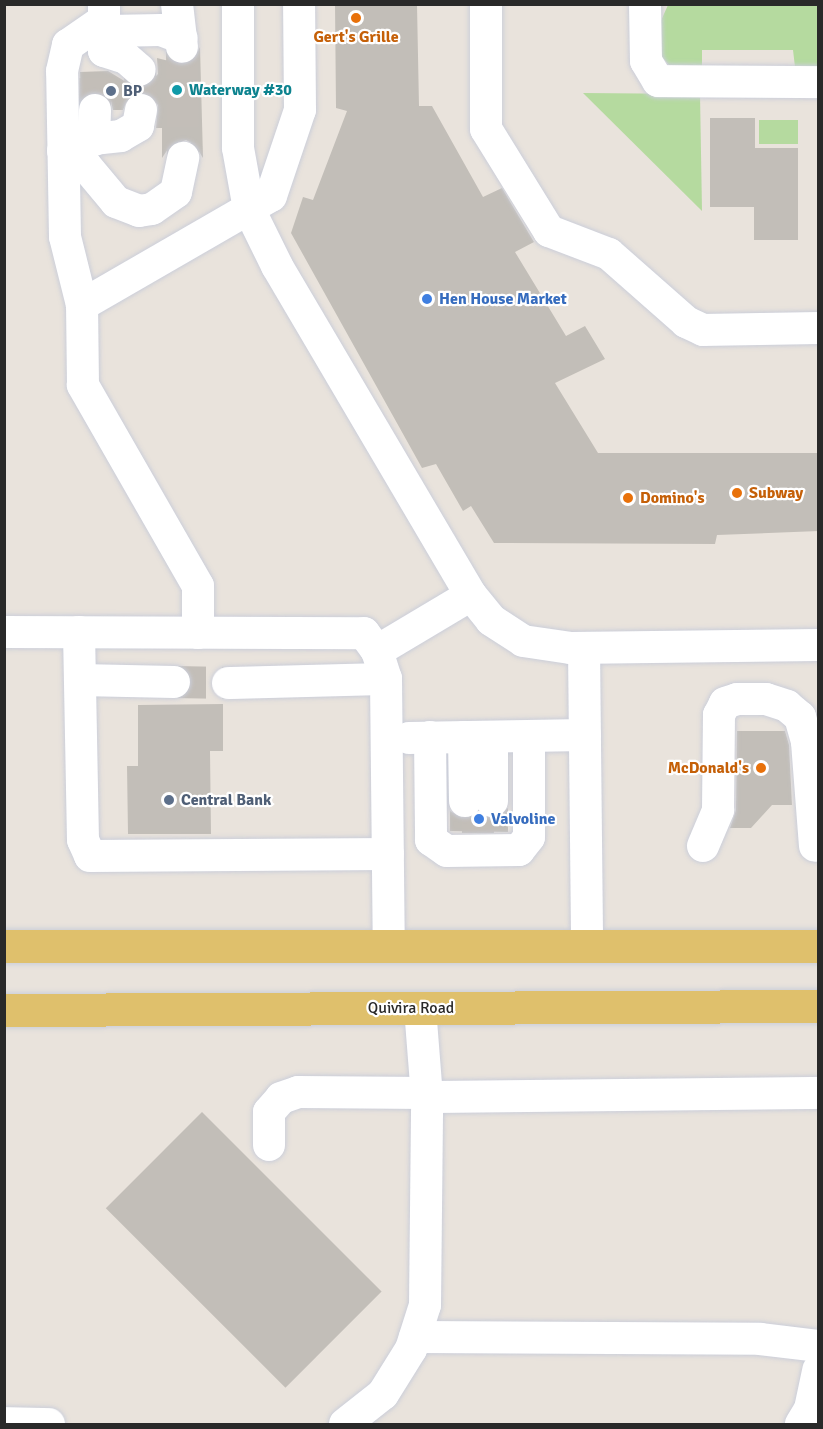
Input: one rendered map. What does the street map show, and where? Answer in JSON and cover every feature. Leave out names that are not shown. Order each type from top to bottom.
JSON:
[{"type":"main road","points":[[4,946],[819,946]]},
{"type":"main road","name":"Quivira Road","points":[[4,1010],[819,1006]]},
{"type":"lane","points":[[238,4],[238,148],[249,209],[277,266],[400,475],[471,595],[491,620],[524,641],[584,648],[819,645]]},
{"type":"lane","points":[[82,305],[271,196],[300,110],[298,4]]},
{"type":"lane","points":[[486,4],[486,129],[549,231],[609,254],[686,322],[703,330],[819,328]]},
{"type":"lane","points":[[645,4],[646,61],[658,81],[819,82]]},
{"type":"lane","points":[[97,144],[123,192],[143,197],[156,193],[182,165],[176,192],[152,209],[123,207],[97,144],[65,50],[72,41],[107,46],[161,30],[178,21]]},
{"type":"lane","points":[[97,144],[65,237],[82,305],[83,385],[198,586],[198,633]]},
{"type":"lane","points":[[228,683],[382,665],[471,595]]},
{"type":"lane","points":[[4,632],[364,633],[382,665],[387,738],[389,946]]},
{"type":"lane","points":[[80,632],[83,840],[90,856],[388,854]]},
{"type":"lane","points":[[584,648],[586,946]]},
{"type":"lane","points":[[80,680],[174,682]]},
{"type":"lane","points":[[703,846],[718,810],[719,715],[725,703],[738,699],[803,696],[819,705]]},
{"type":"lane","points":[[766,699],[787,706],[800,717],[807,742],[809,804],[817,808],[815,846]]},
{"type":"lane","points":[[387,738],[585,735]]},
{"type":"lane","points":[[430,737],[431,840],[442,850],[478,843],[519,850],[528,843],[529,736]]},
{"type":"lane","points":[[478,737],[478,801]]},
{"type":"lane","points":[[362,1419],[384,1394],[415,1337],[425,1305],[427,1095],[420,1008]]},
{"type":"lane","points":[[269,1145],[269,1112],[281,1098],[298,1092],[427,1095],[819,1094]]},
{"type":"lane","points":[[415,1337],[760,1339],[819,1346]]},
{"type":"lane","points":[[801,1425],[810,1409],[819,1370]]},
{"type":"lane","points":[[4,1423],[49,1425]]},
{"type":"green space","points":[[668,5],[818,5],[818,67],[795,67],[793,50],[702,50],[702,67],[669,65],[662,57],[659,25]]},
{"type":"green space","points":[[583,93],[700,94],[702,211]]},
{"type":"green space","points":[[759,120],[798,120],[798,144],[759,144]]},
{"type":"building","points":[[335,4],[417,5],[419,106],[432,106],[483,197],[502,188],[534,242],[515,252],[566,336],[585,326],[605,359],[555,383],[598,453],[819,453],[819,531],[717,535],[715,544],[494,543],[471,506],[463,511],[436,464],[422,468],[291,233],[303,197],[313,200],[347,111],[336,108]]},
{"type":"building","name":"Waterway #30","points":[[200,47],[203,158],[195,145],[186,140],[170,146],[162,158],[162,128],[156,128],[158,105],[145,92],[128,98],[123,110],[113,110],[111,101],[96,92],[81,100],[80,72],[108,71],[136,88],[145,87],[158,74],[157,58],[185,65],[193,61]]},
{"type":"building","points":[[710,118],[755,118],[755,148],[798,148],[798,240],[754,240],[754,207],[710,207]]},
{"type":"building","name":"Central Bank","points":[[223,704],[223,751],[210,751],[211,834],[128,834],[127,766],[138,766],[138,705]]},
{"type":"building","name":"McDonald's","points":[[737,731],[785,731],[789,745],[792,805],[772,805],[751,828],[730,828],[736,810]]},
{"type":"building","points":[[508,808],[508,832],[450,831],[450,811],[465,819],[478,812],[493,819]]},
{"type":"building","points":[[202,1112],[382,1292],[285,1388],[106,1208]]},
{"type":"tunnel","points":[[182,47],[183,158]]},
{"type":"tunnel","points":[[140,70],[141,110]]},
{"type":"tunnel","points":[[95,110],[96,71]]},
{"type":"tunnel","points":[[174,682],[228,683]]},
{"type":"tunnel","points":[[478,801],[478,836]]},
{"type":"place","name":"Gert's Grille","points":[[356,18]]},
{"type":"place","name":"Waterway #30","points":[[177,90]]},
{"type":"place","name":"BP","points":[[111,91]]},
{"type":"place","name":"Hen House Market","points":[[427,299]]},
{"type":"place","name":"Subway","points":[[737,493]]},
{"type":"place","name":"Domino's","points":[[628,498]]},
{"type":"place","name":"McDonald's","points":[[761,768]]},
{"type":"place","name":"Central Bank","points":[[169,800]]},
{"type":"place","name":"Valvoline","points":[[479,819]]}]
